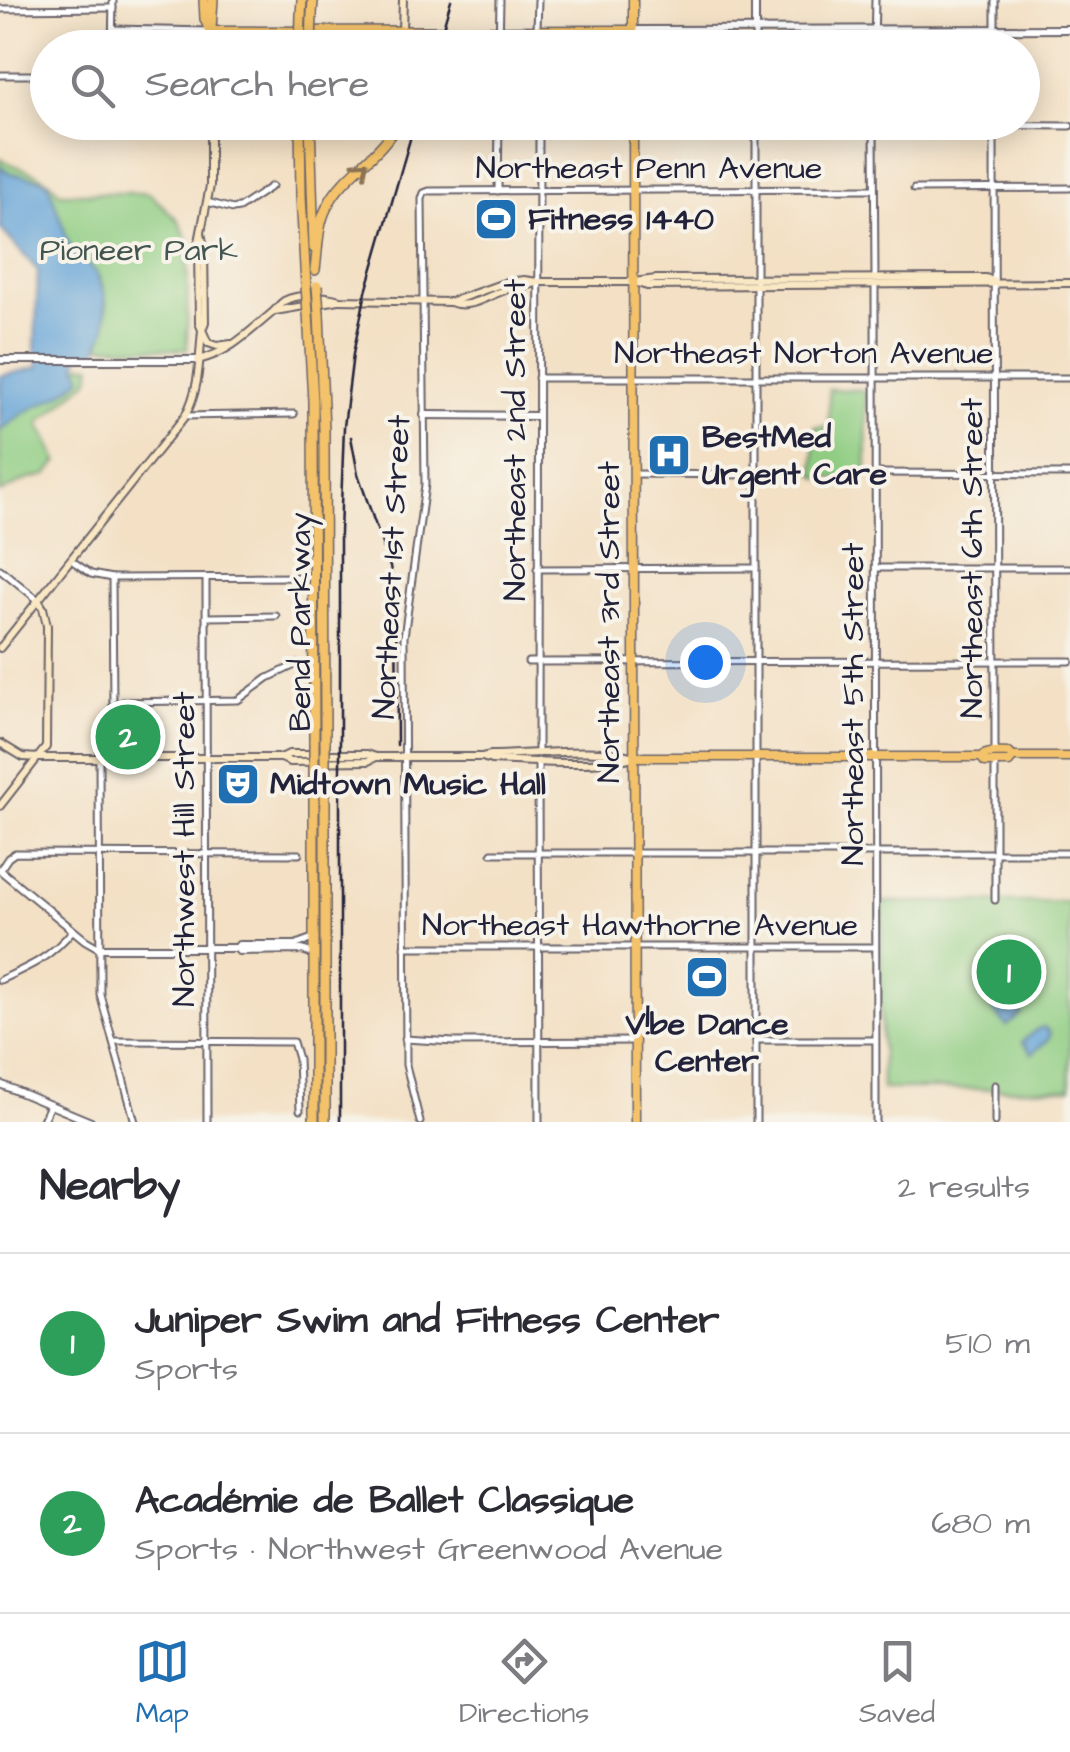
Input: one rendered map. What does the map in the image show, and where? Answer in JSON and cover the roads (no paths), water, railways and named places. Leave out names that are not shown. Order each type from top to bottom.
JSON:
[{"type":"highway","points":[[204,0],[210,30]]},
{"type":"highway","points":[[210,30],[213,0]]},
{"type":"highway","points":[[300,0],[307,30]]},
{"type":"highway","points":[[302,30],[304,14],[312,0]]},
{"type":"highway","name":"Bend Parkway","points":[[300,140],[301,216],[324,429],[325,742],[329,762],[325,1122]]},
{"type":"highway","name":"Bend Parkway","points":[[311,140],[315,270],[314,1122]]},
{"type":"highway","points":[[315,270],[322,221],[332,198],[387,140]]},
{"type":"main road","points":[[403,0],[402,30],[634,30],[633,0]]},
{"type":"main road","points":[[210,140],[208,202],[198,255],[198,313],[208,343],[238,343]]},
{"type":"main road","name":"Northeast 3rd Street","points":[[634,140],[635,1122]]},
{"type":"main road","points":[[0,648],[192,403],[198,386],[205,322],[201,233]]},
{"type":"main road","points":[[198,255],[204,276]]},
{"type":"main road","points":[[198,360],[220,354],[238,343],[275,311],[312,300],[457,305],[538,282],[634,282],[647,286],[986,278],[995,282],[1070,283]]},
{"type":"main road","points":[[0,806],[46,747],[46,617],[38,600]]},
{"type":"main road","points":[[0,744],[22,757],[38,758],[282,758],[290,762],[620,753],[634,757],[768,754],[981,757],[986,762],[995,758],[1009,762],[1013,757],[1070,757]]},
{"type":"street","points":[[20,0],[20,9]]},
{"type":"street","points":[[113,0],[113,29],[162,30]]},
{"type":"street","points":[[499,29],[500,0]]},
{"type":"street","points":[[538,0],[538,29]]},
{"type":"street","points":[[755,0],[755,30]]},
{"type":"street","points":[[874,29],[875,0]]},
{"type":"street","points":[[995,0],[995,28]]},
{"type":"street","points":[[0,9],[113,8]]},
{"type":"street","points":[[634,30],[1070,29]]},
{"type":"street","points":[[0,75],[30,75]]},
{"type":"street","points":[[1040,125],[1070,126]]},
{"type":"street","points":[[498,191],[499,140]]},
{"type":"street","name":"Northeast 2nd Street","points":[[538,140],[539,1122]]},
{"type":"street","points":[[756,140],[756,1122]]},
{"type":"street","name":"Northeast 5th Street","points":[[874,140],[876,1122]]},
{"type":"street","name":"Northeast 6th Street","points":[[994,140],[994,900]]},
{"type":"street","points":[[208,202],[239,208],[272,186]]},
{"type":"street","points":[[914,189],[1070,188]]},
{"type":"street","name":"Northeast Penn Avenue","points":[[424,193],[874,189]]},
{"type":"street","name":"Northeast 1st Street","points":[[420,1122],[408,1078],[406,1040],[404,638],[424,500],[424,193]]},
{"type":"street","points":[[0,360],[198,360]]},
{"type":"street","name":"Northeast Norton Avenue","points":[[538,378],[1070,378]]},
{"type":"street","points":[[192,403],[206,416]]},
{"type":"street","points":[[185,416],[294,414]]},
{"type":"street","points":[[424,415],[538,416]]},
{"type":"street","points":[[876,473],[1070,474]]},
{"type":"street","points":[[634,474],[756,474]]},
{"type":"street","points":[[71,560],[91,574],[112,578],[314,577]]},
{"type":"street","points":[[537,569],[756,568]]},
{"type":"street","points":[[876,568],[1070,568]]},
{"type":"street","points":[[0,569],[38,600]]},
{"type":"street","points":[[112,578],[113,706],[101,733],[98,758],[100,994],[135,1122]]},
{"type":"street","name":"Northwest Hill Street","points":[[206,578],[206,1121]]},
{"type":"street","points":[[206,616],[276,616]]},
{"type":"street","points":[[528,662],[1070,662]]},
{"type":"street","points":[[113,706],[123,702],[238,700],[268,678],[297,664]]},
{"type":"street","points":[[299,854],[16,853],[0,870],[99,948],[237,948],[296,945],[314,938]]},
{"type":"street","points":[[492,853],[1070,853]]},
{"type":"street","points":[[0,980],[45,959],[72,930]]},
{"type":"street","name":"Northeast Hawthorne Avenue","points":[[405,947],[876,947]]},
{"type":"street","points":[[237,948],[302,950],[314,954]]},
{"type":"street","points":[[406,1040],[635,1040]]},
{"type":"street","points":[[756,1040],[875,1040]]},
{"type":"street","points":[[113,1041],[293,1042],[298,1059],[300,1110]]},
{"type":"street","points":[[0,1084],[91,1122]]},
{"type":"street","points":[[995,1085],[995,1122]]},
{"type":"street","points":[[42,1122],[50,1105]]},
{"type":"water","points":[[0,166],[10,173],[48,183],[71,249],[96,272],[105,295],[106,329],[96,352],[80,354],[77,365],[81,379],[0,431],[0,376],[39,367],[35,349],[38,271],[0,228]]},
{"type":"water","points":[[993,981],[1022,1014],[1007,1026],[979,994]]},
{"type":"water","points":[[1044,1027],[1050,1033],[1049,1039],[1032,1054],[1022,1042]]},
{"type":"railway","points":[[442,30],[451,0]]},
{"type":"railway","points":[[340,1122],[340,533],[344,427],[366,292],[410,140]]},
{"type":"railway","points":[[351,437],[358,474],[396,592],[397,745]]},
{"type":"place","name":"Fitness 1440","points":[[496,219]]},
{"type":"place","name":"BestMed Urgent Care","points":[[669,455]]},
{"type":"place","name":"Académie de Ballet Classique","points":[[128,737]]},
{"type":"place","name":"Midtown Music Hall","points":[[238,784]]},
{"type":"place","name":"Juniper Swim and Fitness Center","points":[[1009,972]]},
{"type":"place","name":"V!be Dance Center","points":[[707,977]]},
{"type":"park label","name":"Pioneer Park","points":[[139,250]]}]
